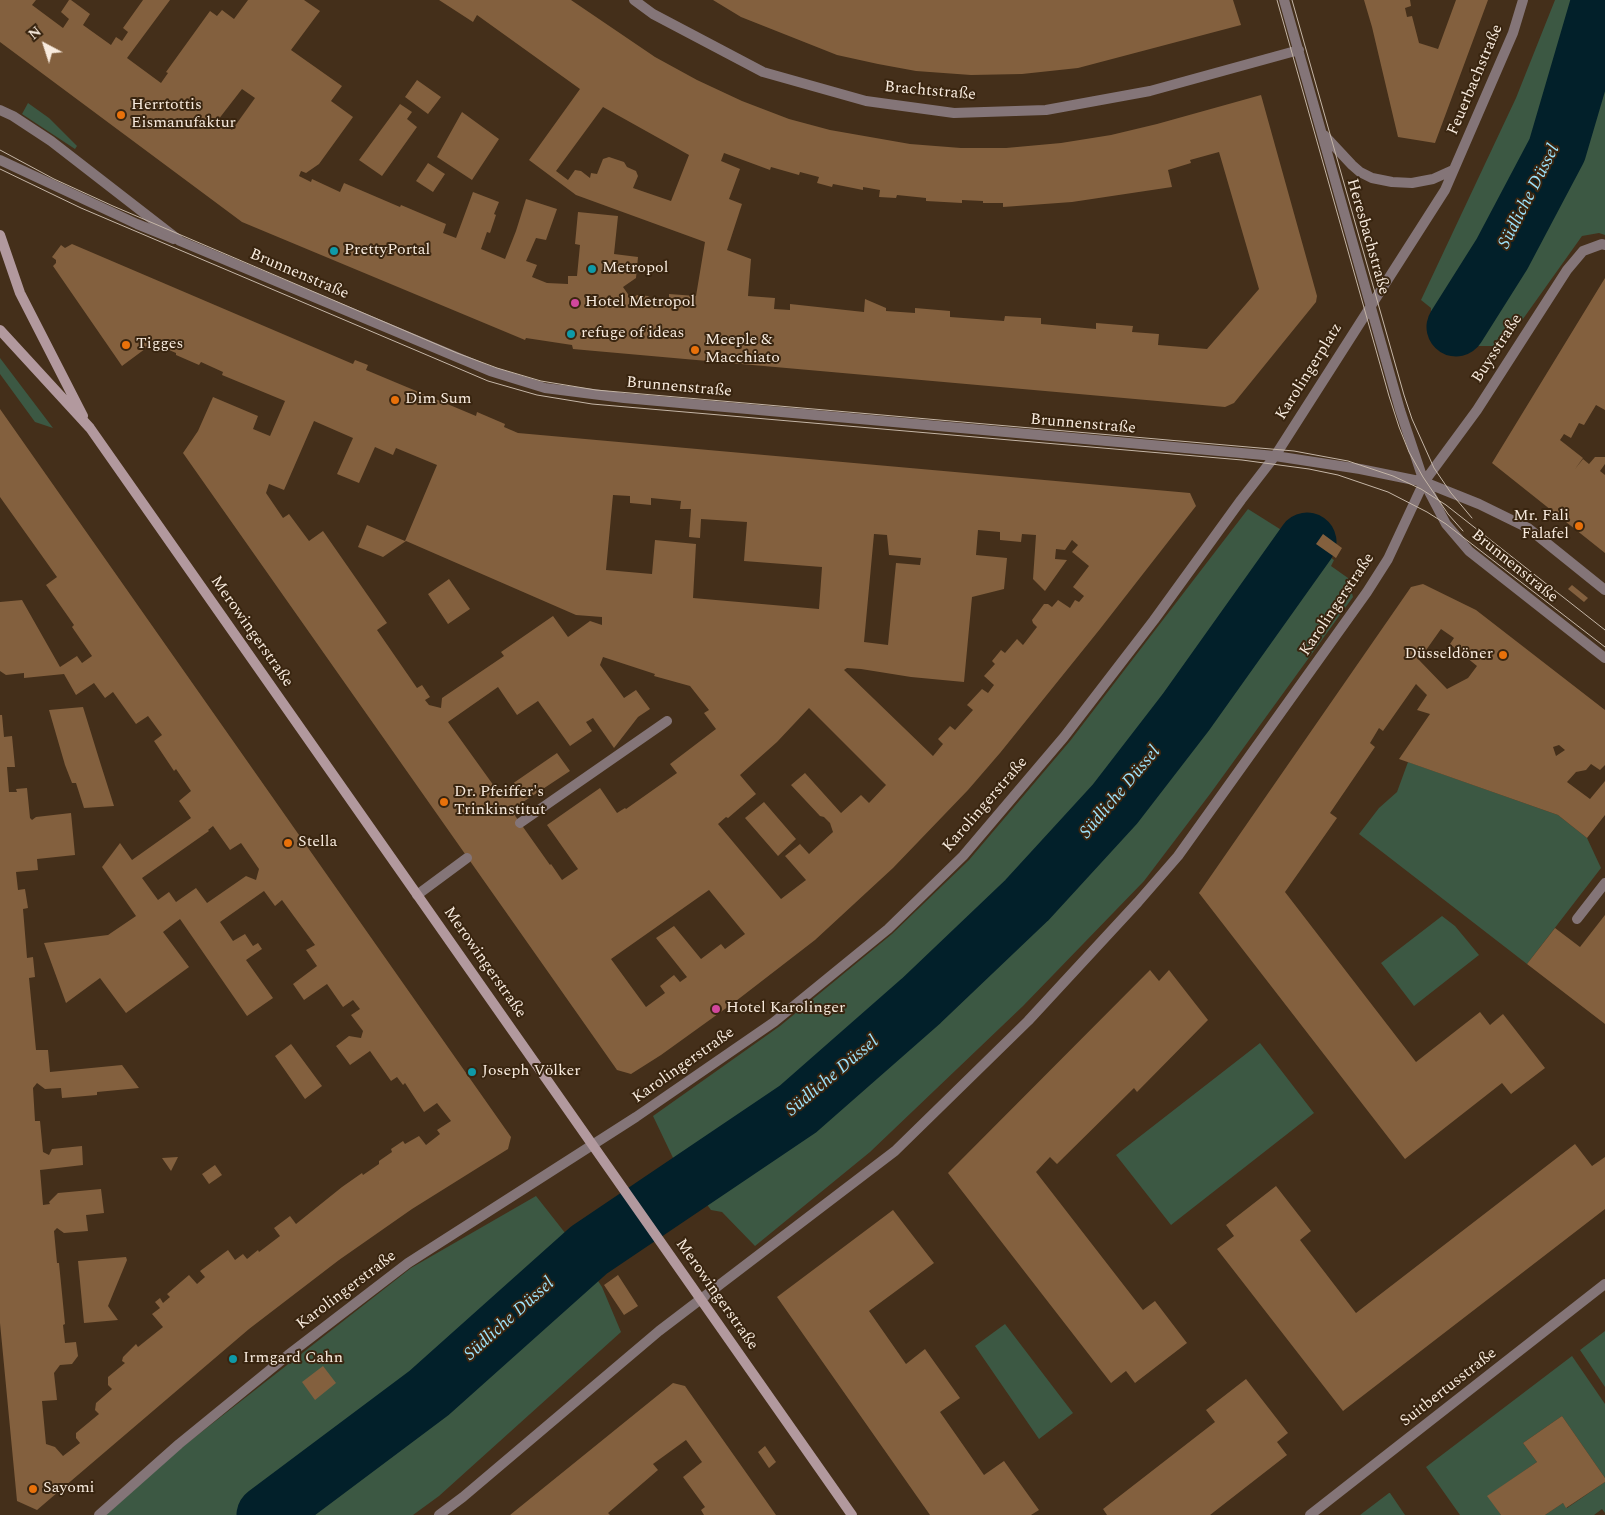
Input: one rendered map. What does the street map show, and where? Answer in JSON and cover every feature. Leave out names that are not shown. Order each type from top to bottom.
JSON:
[{"type":"main road","name":"Merowingerstraße","points":[[0,235],[20,293],[90,428]]},
{"type":"main road","name":"Merowingerstraße","points":[[0,330],[90,428],[852,1515]]},
{"type":"street","name":"Brachtstraße","points":[[634,0],[653,14],[763,72],[866,101],[954,113],[1046,110],[1150,91],[1299,50]]},
{"type":"street","name":"Heresbachstraße","points":[[1284,0],[1400,410],[1424,482]]},
{"type":"street","name":"Feuerbachstraße","points":[[1371,304],[1445,190],[1513,33],[1523,0]]},
{"type":"street","name":"Brunnenstraße","points":[[0,110],[13,116],[51,141],[180,241],[490,371],[545,388],[651,401],[1314,461],[1424,482],[1479,504],[1528,528],[1605,590]]},
{"type":"street","points":[[1323,134],[1352,165],[1360,172],[1372,178],[1412,183],[1433,179],[1453,170]]},
{"type":"street","points":[[0,160],[136,224],[180,241]]},
{"type":"street","name":"Buysstraße","points":[[1424,482],[1478,410],[1567,270],[1583,252],[1605,244]]},
{"type":"street","name":"Karolingerplatz","points":[[1275,456],[1371,304]]},
{"type":"street","name":"Karolingerstraße","points":[[99,1515],[179,1444],[288,1355],[408,1264],[636,1118],[774,1022],[888,929],[962,856],[1064,737],[1154,620],[1240,500],[1275,456]]},
{"type":"street","name":"Brunnenstraße","points":[[1424,482],[1446,524],[1468,551],[1605,658]]},
{"type":"street","name":"Karolingerstraße","points":[[439,1515],[470,1492],[659,1332],[895,1151],[1028,1021],[1178,856],[1367,592],[1388,559],[1424,482]]},
{"type":"street","points":[[520,823],[667,722]]},
{"type":"street","points":[[417,895],[467,858]]},
{"type":"street","points":[[1577,919],[1605,883]]},
{"type":"street","name":"Suitbertusstraße","points":[[1310,1515],[1605,1284]]},
{"type":"green space","points":[[1555,0],[1605,0],[1605,36],[1601,50],[1605,52],[1605,235],[1599,233],[1582,236],[1508,340],[1495,346],[1478,346],[1431,316],[1431,308],[1421,300],[1516,98]]},
{"type":"green space","points":[[28,103],[49,118],[77,146],[75,149],[22,114]]},
{"type":"green space","points":[[0,358],[53,428],[35,422],[0,374]]},
{"type":"green space","points":[[1248,509],[1283,531],[1293,529],[1334,560],[1331,566],[1348,578],[1353,597],[1210,794],[1144,881],[1023,1006],[870,1152],[755,1246],[722,1212],[711,1210],[675,1162],[653,1116],[780,1026],[892,934],[969,860],[1070,741]]},
{"type":"green space","points":[[1408,762],[1558,815],[1587,838],[1601,868],[1527,964],[1359,834],[1379,808],[1397,792]]},
{"type":"green space","points":[[1442,916],[1455,926],[1479,955],[1414,1006],[1381,963]]},
{"type":"green space","points":[[1260,1043],[1314,1113],[1171,1225],[1116,1155]]},
{"type":"green space","points":[[536,1196],[573,1243],[602,1287],[621,1332],[439,1496],[413,1515],[106,1515],[181,1448],[411,1268]]},
{"type":"green space","points":[[1005,1324],[1073,1413],[1039,1439],[975,1346]]},
{"type":"green space","points":[[1605,1331],[1605,1387],[1580,1350]]},
{"type":"green space","points":[[1572,1356],[1605,1404],[1605,1478],[1562,1416],[1523,1443],[1537,1462],[1488,1496],[1501,1515],[1460,1515],[1426,1467]]},
{"type":"green space","points":[[1605,1482],[1605,1513],[1602,1509],[1594,1515],[1545,1515],[1563,1503],[1567,1508]]},
{"type":"green space","points":[[1389,1493],[1405,1515],[1360,1515]]},
{"type":"building","points":[[0,0],[36,0],[32,5],[63,28],[69,19],[61,12],[69,0],[71,0],[90,14],[83,25],[111,45],[116,37],[122,41],[128,32],[123,28],[143,0],[170,0],[127,58],[161,83],[168,73],[166,72],[210,11],[217,16],[222,10],[234,19],[248,0],[304,0],[320,11],[291,50],[342,86],[331,101],[353,117],[319,164],[306,173],[301,171],[299,176],[311,182],[312,179],[340,192],[344,183],[400,207],[401,205],[446,224],[443,233],[456,238],[473,192],[499,202],[490,233],[487,232],[481,249],[505,259],[526,199],[557,209],[546,240],[536,238],[526,261],[537,265],[532,277],[547,283],[568,284],[568,276],[577,276],[580,245],[575,244],[578,212],[618,216],[614,254],[638,257],[636,278],[623,287],[630,297],[633,298],[637,295],[669,299],[669,294],[696,296],[705,242],[576,195],[529,160],[580,89],[477,15],[473,22],[439,0],[571,0],[655,57],[697,80],[742,101],[789,119],[830,130],[910,144],[961,148],[1006,148],[1061,143],[1111,135],[1157,124],[1261,95],[1317,296],[1316,302],[1234,403],[1225,407],[573,349],[572,345],[526,338],[525,340],[242,222],[0,42]],"holes":[[[242,89],[255,98],[232,130],[218,120]],[[603,107],[689,155],[671,201],[633,188],[638,176],[636,171],[627,167],[624,162],[609,157],[603,159],[597,174],[591,173],[590,178],[581,171],[575,170],[568,180],[556,171]],[[1219,152],[1259,289],[1207,349],[1158,345],[1159,334],[1132,332],[1133,326],[1096,323],[1096,329],[1041,324],[1041,318],[1005,316],[1004,321],[950,317],[950,311],[915,308],[915,313],[886,311],[886,308],[865,299],[864,312],[790,304],[790,310],[774,309],[775,298],[748,296],[751,259],[727,250],[742,204],[729,199],[740,169],[721,161],[724,153],[770,170],[771,167],[799,175],[800,172],[819,177],[817,183],[832,187],[833,184],[863,190],[863,187],[880,190],[879,197],[896,198],[897,195],[926,198],[926,201],[962,203],[962,200],[983,201],[983,203],[1003,203],[1003,207],[1072,202],[1172,187],[1168,170],[1191,163],[1190,160]]]},
{"type":"building","points":[[713,0],[1233,0],[1241,25],[1078,68],[1022,74],[971,75],[916,71],[837,55],[741,17]]},
{"type":"building","points":[[1364,0],[1410,0],[1411,6],[1405,8],[1407,17],[1412,16],[1419,43],[1438,49],[1456,0],[1488,0],[1435,143],[1398,137]]},
{"type":"building","points":[[417,80],[441,97],[428,114],[405,97]]},
{"type":"building","points":[[400,104],[412,112],[407,119],[417,127],[382,176],[359,160]]},
{"type":"building","points":[[462,112],[499,139],[472,180],[437,157]]},
{"type":"building","points":[[428,163],[445,174],[433,192],[416,181]]},
{"type":"building","points":[[72,244],[353,364],[355,360],[368,365],[366,370],[476,416],[477,412],[505,424],[504,427],[518,433],[1190,493],[1196,506],[1000,753],[968,790],[893,868],[815,940],[736,1001],[661,1055],[631,1074],[617,1070],[183,453],[198,431],[213,397],[258,416],[253,429],[270,436],[285,401],[222,375],[223,372],[201,362],[199,365],[153,343],[122,366],[53,266],[56,260],[52,257],[61,245],[65,248]],"holes":[[[314,421],[353,438],[337,474],[359,483],[375,447],[393,455],[396,448],[437,465],[405,541],[367,525],[358,547],[383,557],[406,541],[576,615],[602,617],[602,625],[590,621],[568,637],[553,616],[501,652],[504,656],[442,698],[441,708],[429,705],[425,700],[430,697],[422,685],[417,688],[377,630],[387,623],[323,531],[309,541],[289,514],[283,518],[266,493],[269,484],[284,490]],[[613,495],[630,496],[630,503],[651,505],[651,498],[681,501],[680,509],[691,509],[689,537],[700,538],[701,519],[747,522],[744,561],[822,567],[819,609],[693,598],[696,544],[655,540],[652,574],[606,570]],[[978,530],[1000,532],[1000,540],[1021,542],[1022,534],[1036,535],[1033,579],[1045,591],[1067,560],[1055,559],[1056,549],[1065,550],[1072,540],[1078,545],[1072,552],[1089,566],[1073,587],[1084,596],[1079,602],[1075,600],[1070,608],[1058,600],[1052,607],[1044,604],[1032,620],[1037,627],[1023,645],[1017,639],[1005,653],[1001,650],[992,661],[995,664],[984,676],[994,685],[988,693],[982,689],[967,705],[973,710],[955,730],[950,726],[938,739],[943,744],[933,756],[844,670],[847,668],[861,669],[911,677],[964,682],[972,597],[1004,589],[1007,558],[976,555]],[[874,534],[887,535],[889,555],[921,558],[920,565],[896,563],[888,645],[864,642]],[[603,657],[655,674],[654,676],[690,686],[709,710],[704,713],[716,729],[670,764],[677,773],[626,809],[617,813],[600,788],[547,825],[578,869],[562,880],[511,810],[570,771],[557,753],[499,793],[448,722],[498,687],[517,715],[538,701],[570,746],[592,731],[586,722],[593,718],[614,748],[638,717],[650,709],[636,690],[624,698],[600,665]],[[809,708],[886,785],[869,803],[861,795],[841,813],[805,773],[791,785],[820,816],[830,823],[833,832],[809,854],[800,844],[785,856],[806,880],[781,899],[718,824],[756,794],[740,775],[777,742]],[[709,890],[745,934],[725,949],[721,944],[701,959],[674,926],[656,938],[687,977],[680,982],[674,975],[660,986],[665,993],[646,1007],[611,959]]]},
{"type":"building","points":[[1605,278],[1605,410],[1596,405],[1584,425],[1579,423],[1571,438],[1564,434],[1560,440],[1583,458],[1575,469],[1583,459],[1589,464],[1595,457],[1605,457],[1605,464],[1600,471],[1605,475],[1605,553],[1492,463]]},
{"type":"building","points":[[0,409],[511,1137],[508,1149],[412,1209],[339,1260],[249,1329],[37,1510],[17,1501],[0,1323],[0,715],[2,715],[4,737],[12,736],[15,767],[7,767],[9,792],[17,792],[16,789],[27,788],[30,818],[32,820],[36,817],[71,813],[75,855],[37,859],[38,870],[16,872],[18,890],[25,889],[28,908],[23,909],[27,958],[33,957],[35,977],[29,978],[36,1050],[48,1050],[50,1072],[122,1065],[139,1088],[97,1092],[97,1095],[62,1098],[61,1088],[45,1089],[37,1083],[33,1088],[35,1121],[40,1121],[43,1152],[49,1155],[52,1149],[82,1146],[83,1165],[40,1170],[43,1205],[50,1204],[49,1202],[58,1193],[101,1189],[104,1213],[86,1215],[88,1231],[64,1233],[57,1228],[54,1231],[65,1324],[63,1325],[65,1343],[76,1342],[78,1356],[72,1364],[60,1365],[54,1373],[57,1400],[42,1401],[46,1444],[55,1447],[63,1456],[80,1443],[76,1438],[76,1433],[99,1414],[95,1410],[96,1403],[112,1389],[108,1385],[108,1377],[125,1363],[122,1361],[123,1357],[136,1344],[138,1347],[163,1327],[152,1314],[160,1308],[155,1302],[160,1298],[163,1303],[170,1297],[167,1294],[189,1275],[197,1284],[205,1277],[200,1271],[228,1250],[235,1260],[243,1254],[247,1259],[258,1250],[259,1252],[280,1236],[274,1228],[290,1216],[296,1224],[342,1187],[379,1164],[379,1161],[392,1152],[391,1149],[403,1141],[405,1144],[419,1136],[426,1145],[440,1134],[437,1130],[451,1121],[437,1103],[424,1112],[405,1083],[403,1085],[397,1077],[391,1081],[370,1051],[350,1065],[336,1046],[349,1036],[361,1038],[363,1031],[351,1015],[360,1009],[353,1000],[343,1007],[327,984],[304,1000],[293,984],[317,966],[306,950],[315,945],[282,900],[275,906],[264,891],[220,922],[233,941],[245,934],[253,946],[258,943],[262,949],[246,960],[273,998],[247,1016],[180,919],[163,932],[189,967],[126,1013],[100,978],[66,1003],[44,943],[108,935],[136,916],[102,867],[120,843],[132,860],[191,818],[179,801],[191,791],[176,769],[174,771],[154,741],[162,735],[148,716],[136,724],[113,692],[105,698],[94,683],[76,695],[64,674],[24,678],[24,673],[6,675],[0,671],[0,602],[22,600],[60,667],[77,656],[82,663],[92,656],[72,627],[74,625],[46,585],[57,577],[0,497]],"holes":[[[213,826],[230,850],[241,843],[259,869],[256,880],[246,876],[207,903],[196,888],[176,902],[169,892],[158,900],[142,878],[209,831]]]},
{"type":"building","points":[[1323,534],[1342,548],[1336,558],[1316,544]]},
{"type":"building","points":[[449,579],[470,609],[448,624],[428,594]]},
{"type":"building","points":[[1423,584],[1476,610],[1605,710],[1605,765],[1600,770],[1591,764],[1586,770],[1576,772],[1567,782],[1590,799],[1605,781],[1605,815],[1587,838],[1558,815],[1399,759],[1430,714],[1417,710],[1427,695],[1416,684],[1383,731],[1379,728],[1370,743],[1375,747],[1330,813],[1337,818],[1285,892],[1416,1062],[1480,1012],[1490,1025],[1503,1014],[1545,1068],[1511,1094],[1502,1083],[1405,1159],[1199,893],[1411,587]],"holes":[[[1441,629],[1454,638],[1450,644],[1477,666],[1468,678],[1447,689],[1419,660]],[[1559,745],[1565,750],[1556,756],[1553,747]]]},
{"type":"building","points":[[1572,585],[1588,598],[1584,602],[1568,589]]},
{"type":"building","points":[[83,707],[114,806],[84,808],[76,783],[72,783],[65,765],[49,710]]},
{"type":"building","points":[[764,802],[796,839],[778,856],[745,818]]},
{"type":"building","points":[[1605,915],[1605,1024],[1527,964],[1555,928],[1580,947]]},
{"type":"building","points":[[1150,970],[1159,981],[1169,970],[1208,1020],[1137,1092],[1134,1088],[1057,1164],[1050,1157],[1036,1172],[1143,1310],[1155,1301],[1187,1343],[1135,1383],[1126,1371],[1111,1383],[948,1173]]},
{"type":"building","points":[[291,1044],[322,1086],[305,1099],[275,1056]]},
{"type":"building","points":[[1575,1144],[1592,1166],[1605,1157],[1605,1209],[1343,1411],[1217,1249],[1234,1236],[1226,1225],[1276,1186],[1311,1231],[1300,1240],[1356,1313]]},
{"type":"building","points":[[178,1157],[171,1171],[162,1158]]},
{"type":"building","points":[[215,1165],[222,1175],[209,1184],[202,1174]]},
{"type":"building","points":[[893,1210],[934,1263],[869,1311],[906,1364],[925,1349],[960,1398],[940,1412],[984,1475],[1004,1461],[1039,1510],[1031,1515],[930,1515],[777,1297]]},
{"type":"building","points":[[126,1257],[127,1260],[108,1306],[118,1320],[84,1323],[78,1261]]},
{"type":"building","points":[[618,1275],[638,1306],[624,1315],[604,1285]]},
{"type":"building","points":[[323,1366],[336,1383],[315,1400],[302,1382]]},
{"type":"building","points":[[1246,1379],[1288,1433],[1277,1442],[1287,1455],[1210,1515],[1107,1515],[1103,1509],[1215,1422],[1206,1410]]},
{"type":"building","points":[[673,1383],[685,1386],[776,1515],[704,1515],[701,1510],[705,1507],[683,1477],[702,1462],[686,1440],[653,1464],[658,1470],[608,1513],[610,1515],[510,1515]]},
{"type":"building","points":[[1562,1416],[1605,1478],[1605,1482],[1566,1508],[1563,1503],[1545,1515],[1501,1515],[1487,1496],[1537,1462],[1523,1443]]},
{"type":"building","points":[[765,1446],[776,1462],[769,1468],[758,1452]]},
{"type":"waterway","name":"Südliche Düssel","points":[[1456,327],[1502,254],[1557,150],[1601,0]]},
{"type":"waterway","name":"Südliche Düssel","points":[[266,1515],[429,1393],[589,1250],[798,1109],[921,1001],[1027,900],[1115,804],[1186,712],[1307,542]]},
{"type":"tram line","points":[[1277,0],[1399,427],[1409,452],[1423,477],[1448,514],[1463,531]]},
{"type":"tram line","points":[[1292,0],[1412,419],[1434,468],[1451,493],[1472,518]]},
{"type":"tram line","points":[[0,150],[54,179],[113,206],[457,353],[497,368],[541,381],[596,390],[1294,451],[1348,461],[1393,476],[1421,489],[1446,505],[1605,630]]},
{"type":"tram line","points":[[0,169],[81,208],[488,381],[537,395],[592,404],[1242,460],[1338,475],[1388,492],[1446,524],[1605,647]]},
{"type":"place","name":"Herrtottis Eismanufaktur","points":[[121,115]]},
{"type":"place","name":"PrettyPortal","points":[[334,251]]},
{"type":"place","name":"Metropol","points":[[592,269]]},
{"type":"place","name":"Hotel Metropol","points":[[575,303]]},
{"type":"place","name":"refuge of ideas","points":[[571,334]]},
{"type":"place","name":"Tigges","points":[[126,345]]},
{"type":"place","name":"Meeple & Macchiato","points":[[695,350]]},
{"type":"place","name":"Dim Sum","points":[[395,400]]},
{"type":"place","name":"Mr. Fali Falafel","points":[[1579,526]]},
{"type":"place","name":"Düsseldöner","points":[[1503,655]]},
{"type":"place","name":"Dr. Pfeiffer's Trinkinstitut","points":[[444,802]]},
{"type":"place","name":"Stella","points":[[288,843]]},
{"type":"place","name":"Hotel Karolinger","points":[[716,1009]]},
{"type":"place","name":"Joseph Völker","points":[[472,1072]]},
{"type":"place","name":"Irmgard Cahn","points":[[233,1359]]},
{"type":"place","name":"Sayomi","points":[[33,1489]]}]
